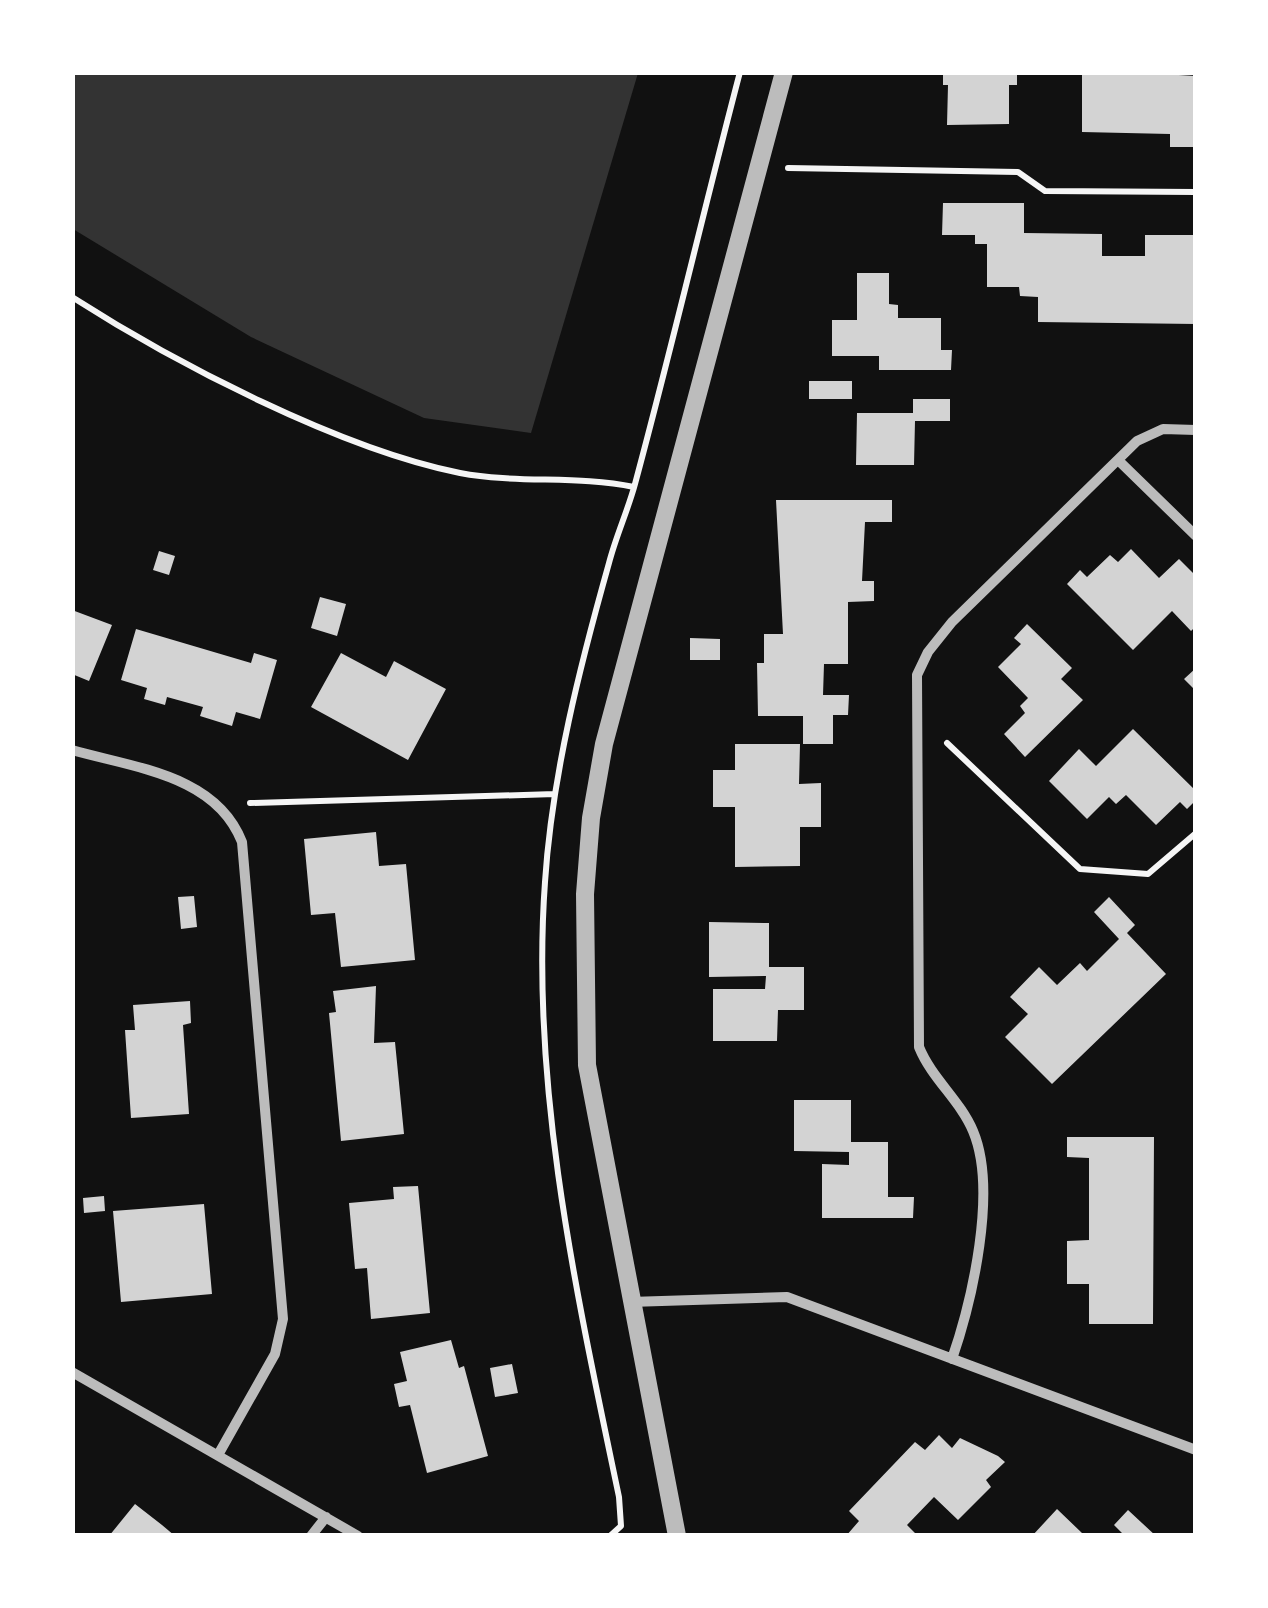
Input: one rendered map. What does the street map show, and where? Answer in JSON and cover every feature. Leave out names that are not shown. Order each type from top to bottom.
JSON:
[{"type":"street","points":[[678,1536],[587,1065],[584,974],[591,818],[634,628],[784,72]]},
{"type":"street","points":[[952,1359],[980,1242],[980,1155],[963,1110],[926,1064],[920,1047],[917,675],[938,637],[1118,460],[1151,432],[1176,427],[1196,430]]},
{"type":"street","points":[[1118,460],[1196,536]]},
{"type":"street","points":[[72,750],[180,782],[219,804],[242,842],[282,1319],[275,1354],[218,1455]]},
{"type":"street","points":[[630,1302],[787,1297],[1196,1450]]},
{"type":"street","points":[[72,1372],[358,1536]]},
{"type":"street","points":[[312,1536],[326,1517]]},
{"type":"path","points":[[589,637],[634,487],[740,72]]},
{"type":"path","points":[[757,168],[1018,172],[1045,191],[1196,192]]},
{"type":"path","points":[[72,297],[203,370],[330,431],[404,459],[462,473],[604,481],[634,487]]},
{"type":"path","points":[[915,713],[1080,869],[1148,874],[1196,833]]},
{"type":"path","points":[[219,804],[555,794]]},
{"type":"shaded area","points":[[72,73],[638,73],[531,433],[424,418],[251,337],[73,229]]},
{"type":"building","points":[[943,72],[1017,72],[1017,85],[1009,85],[1009,124],[947,125],[948,85],[943,85]]},
{"type":"building","points":[[1082,74],[1196,76],[1196,147],[1170,147],[1170,134],[1082,132]]},
{"type":"building","points":[[943,203],[1024,203],[1024,233],[1102,234],[1102,256],[1145,256],[1145,235],[1196,235],[1196,324],[1038,322],[1038,297],[1020,296],[1019,287],[987,287],[987,244],[975,244],[975,235],[942,235]]},
{"type":"building","points":[[857,273],[889,273],[889,304],[898,305],[898,318],[941,318],[941,350],[952,350],[951,370],[879,370],[879,356],[832,356],[832,320],[857,320]]},
{"type":"building","points":[[809,381],[852,381],[852,399],[809,399]]},
{"type":"building","points":[[913,399],[950,399],[950,421],[915,421],[914,465],[856,465],[857,413],[913,413]]},
{"type":"building","points":[[776,500],[892,500],[892,522],[865,522],[862,581],[874,581],[874,601],[848,602],[848,664],[824,664],[823,695],[849,695],[848,715],[833,715],[833,744],[803,744],[803,716],[758,716],[757,663],[764,663],[764,634],[783,634]]},
{"type":"building","points":[[1131,549],[1159,578],[1179,559],[1196,576],[1196,626],[1191,631],[1172,611],[1133,650],[1067,584],[1080,570],[1087,577],[1110,555],[1118,562]]},
{"type":"building","points":[[159,551],[175,556],[169,575],[153,570]]},
{"type":"building","points":[[320,597],[346,604],[337,636],[311,628]]},
{"type":"building","points":[[72,610],[112,625],[89,681],[72,674]]},
{"type":"building","points":[[1027,624],[1072,668],[1061,679],[1083,700],[1025,757],[1004,734],[1025,713],[1020,706],[1028,698],[998,667],[1021,644],[1014,638]]},
{"type":"building","points":[[136,629],[251,663],[254,653],[277,660],[260,719],[236,712],[232,726],[200,716],[203,707],[167,697],[165,705],[144,699],[147,688],[121,680]]},
{"type":"building","points":[[690,638],[720,639],[720,660],[690,660]]},
{"type":"building","points":[[341,653],[386,677],[394,661],[446,689],[408,760],[311,707]]},
{"type":"building","points":[[1196,668],[1196,691],[1184,679]]},
{"type":"building","points":[[1133,729],[1196,791],[1196,800],[1187,809],[1180,802],[1156,825],[1126,795],[1116,804],[1109,797],[1087,819],[1049,781],[1079,749],[1096,766]]},
{"type":"building","points":[[735,744],[800,744],[799,784],[821,783],[821,827],[800,827],[800,866],[735,867],[735,807],[713,807],[713,770],[735,770]]},
{"type":"building","points":[[376,832],[379,866],[406,864],[415,960],[341,967],[335,913],[311,915],[304,839]]},
{"type":"building","points":[[194,896],[197,927],[181,929],[178,897]]},
{"type":"building","points":[[1109,897],[1135,925],[1127,933],[1166,974],[1052,1084],[1005,1037],[1028,1014],[1010,997],[1039,967],[1057,985],[1080,963],[1087,971],[1119,939],[1094,912]]},
{"type":"building","points":[[709,922],[769,923],[769,967],[804,967],[804,1010],[778,1010],[777,1041],[713,1041],[713,989],[765,989],[766,976],[709,977]]},
{"type":"building","points":[[376,986],[374,1043],[395,1042],[404,1134],[341,1141],[329,1013],[336,1012],[333,991]]},
{"type":"building","points":[[190,1001],[191,1023],[183,1025],[189,1114],[131,1118],[125,1030],[135,1030],[133,1005]]},
{"type":"building","points":[[794,1100],[851,1100],[851,1142],[888,1142],[888,1197],[914,1197],[913,1218],[822,1218],[822,1164],[849,1165],[849,1152],[794,1151]]},
{"type":"building","points":[[1067,1137],[1154,1137],[1153,1324],[1089,1324],[1089,1284],[1067,1284],[1067,1241],[1089,1240],[1089,1158],[1067,1157]]},
{"type":"building","points":[[418,1186],[430,1313],[371,1319],[367,1268],[355,1269],[349,1203],[394,1199],[393,1187]]},
{"type":"building","points":[[104,1196],[105,1211],[84,1213],[83,1198]]},
{"type":"building","points":[[204,1204],[212,1294],[121,1302],[113,1211]]},
{"type":"building","points":[[451,1340],[459,1368],[464,1366],[488,1456],[427,1473],[410,1405],[399,1407],[394,1384],[407,1381],[400,1352]]},
{"type":"building","points":[[512,1364],[518,1393],[495,1397],[490,1368]]},
{"type":"building","points":[[939,1435],[952,1448],[960,1438],[1005,1462],[986,1480],[991,1487],[958,1520],[934,1497],[907,1525],[918,1536],[846,1536],[859,1521],[849,1511],[915,1442],[925,1450]]},
{"type":"building","points":[[135,1504],[162,1525],[175,1536],[109,1536]]},
{"type":"building","points":[[1057,1509],[1082,1533],[1032,1536]]},
{"type":"building","points":[[1128,1510],[1156,1536],[1125,1536],[1114,1525]]}]
